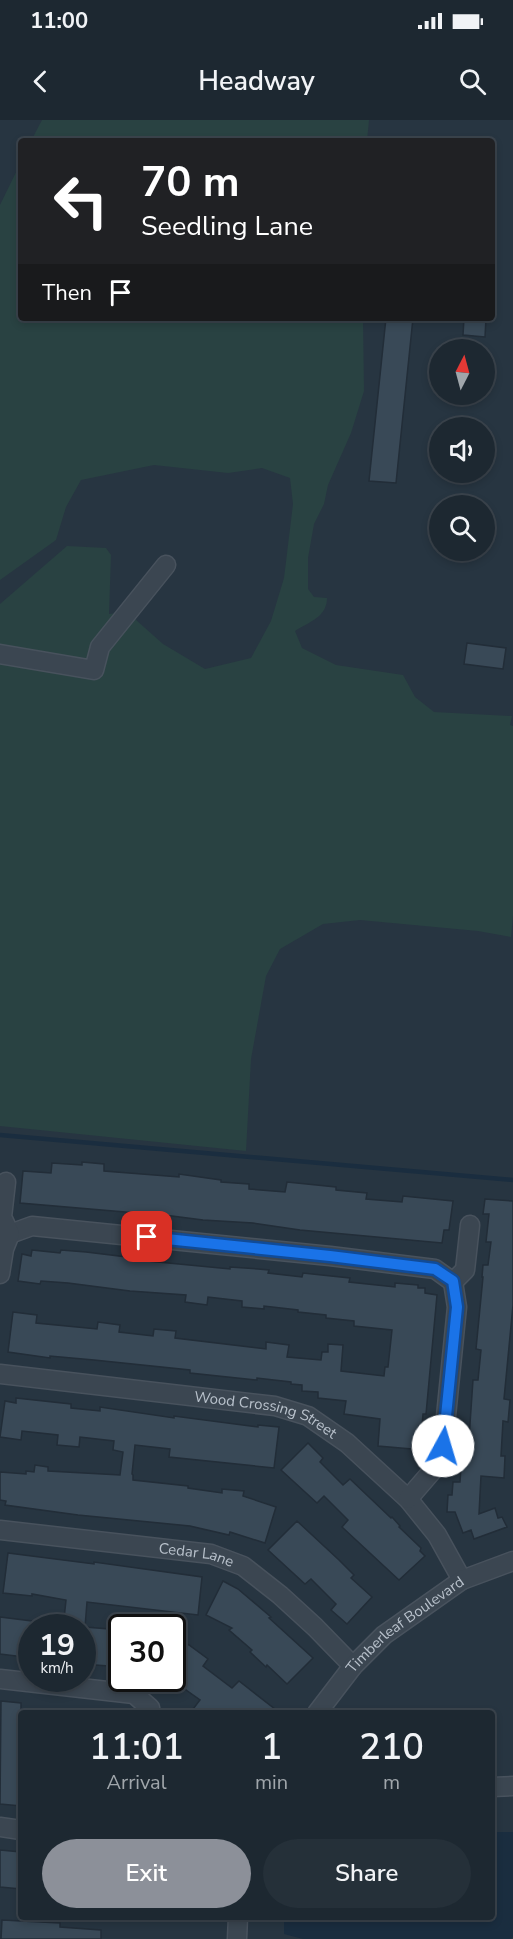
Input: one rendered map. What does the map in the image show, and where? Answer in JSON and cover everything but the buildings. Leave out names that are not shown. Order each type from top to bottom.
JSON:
[{"type":"street","points":[[0,654],[93,670],[100,647],[166,565]]},
{"type":"street","points":[[0,1274],[4,1249],[10,1234],[2,1216],[6,1182]]},
{"type":"street","points":[[453,1281],[465,1270],[470,1225]]},
{"type":"street","points":[[10,1234],[32,1226],[435,1269],[453,1281],[457,1307],[443,1446],[433,1470],[408,1499]]},
{"type":"street","name":"Wood Crossing Street","points":[[0,1374],[275,1406],[308,1416],[347,1443],[408,1499],[437,1535],[462,1580]]},
{"type":"street","name":"Cedar Lane","points":[[0,1530],[211,1554],[243,1566],[280,1595],[353,1666]]},
{"type":"street","name":"Timberleaf Boulevard","points":[[319,1710],[353,1666],[384,1635],[462,1580],[513,1561]]},
{"type":"street","points":[[0,1679],[134,1694],[150,1710]]},
{"type":"street","points":[[495,1787],[513,1786]]},
{"type":"street","points":[[0,1827],[18,1830]]},
{"type":"street","points":[[237,1939],[238,1920]]},
{"type":"green space","points":[[42,120],[369,120],[367,138],[33,138]]},
{"type":"green space","points":[[18,168],[18,321],[363,321],[364,391],[351,433],[314,524],[308,558],[308,589],[314,597],[327,598],[326,605],[321,614],[295,631],[302,648],[336,665],[403,675],[415,697],[434,712],[512,716],[510,725],[513,726],[513,916],[511,937],[478,931],[360,920],[323,924],[280,949],[266,976],[251,1059],[246,1151],[0,1126],[0,604],[67,546],[106,548],[111,555],[109,614],[127,612],[163,644],[205,669],[251,658],[271,621],[284,578],[293,504],[290,478],[262,468],[228,473],[154,465],[81,480],[66,507],[56,540],[0,580],[0,205]]},
{"type":"water","points":[[495,1832],[513,1832],[513,1937],[511,1939],[303,1939],[284,1934],[284,1920],[495,1920]]},
{"type":"waterway","points":[[0,1135],[513,1180]]},
{"type":"route","points":[[147,1237],[435,1269],[453,1281],[457,1307],[443,1446]]}]
